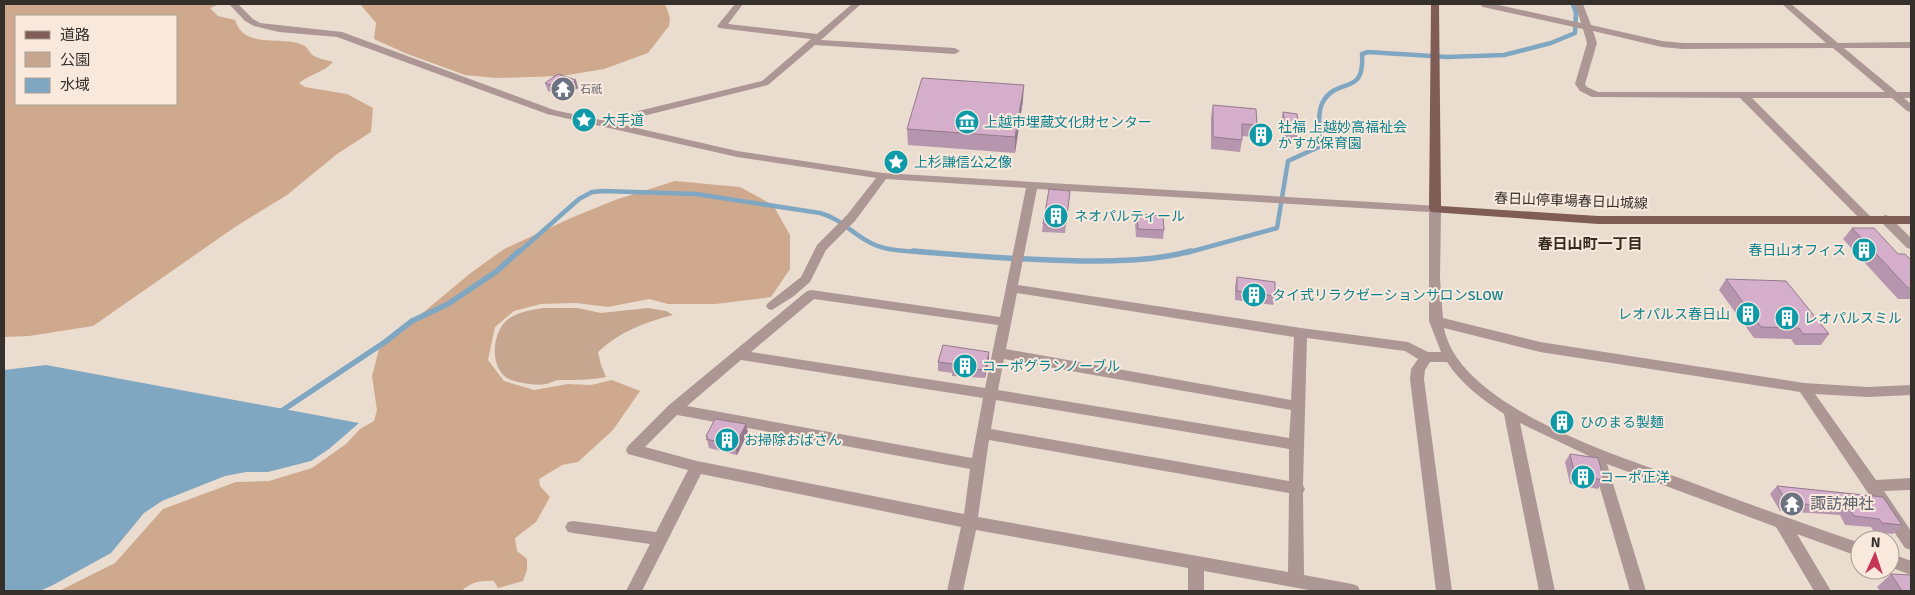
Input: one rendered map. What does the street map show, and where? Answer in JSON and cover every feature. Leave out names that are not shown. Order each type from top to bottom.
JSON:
[{"type":"main road","points":[[1434,210],[1435,4]]},
{"type":"main road","name":"春日山停車場春日山城線","points":[[1434,210],[1598,220],[1911,220]]},
{"type":"street","points":[[233,4],[250,21],[261,26],[320,30],[339,34],[542,109],[600,124],[737,154],[882,176],[1434,210],[1435,321],[1449,357],[1470,380],[1510,411],[1550,433],[1782,524],[1850,547]]},
{"type":"street","points":[[739,4],[722,26],[816,39],[955,52]]},
{"type":"street","points":[[600,124],[765,83],[857,4]]},
{"type":"street","points":[[1483,4],[1642,41],[1683,46],[1911,45]]},
{"type":"street","points":[[1579,4],[1592,43],[1580,84],[1583,89],[1590,92],[1605,96],[1911,95]]},
{"type":"street","points":[[1786,4],[1911,109]]},
{"type":"street","points":[[1744,96],[1868,220]]},
{"type":"street","points":[[772,306],[790,294],[806,279],[821,248],[852,218],[882,176]]},
{"type":"street","points":[[955,591],[970,522],[984,434],[1032,184]]},
{"type":"street","points":[[1885,220],[1911,245]]},
{"type":"street","points":[[1012,288],[1301,333],[1408,346],[1426,357],[1449,357]]},
{"type":"street","points":[[1005,322],[811,294],[674,409],[633,450],[698,467],[970,522],[1352,591]]},
{"type":"street","points":[[1435,321],[1540,347],[1804,388],[1868,392],[1911,390]]},
{"type":"street","points":[[1296,582],[1298,490],[1296,445],[1301,333]]},
{"type":"street","points":[[999,353],[1298,406]]},
{"type":"street","points":[[740,355],[992,394],[1296,445]]},
{"type":"street","points":[[1426,357],[1418,369],[1416,379],[1444,591]]},
{"type":"street","points":[[1804,388],[1874,486],[1911,543]]},
{"type":"street","points":[[674,409],[979,465]]},
{"type":"street","points":[[1510,411],[1547,591]]},
{"type":"street","points":[[984,434],[1298,490]]},
{"type":"street","points":[[1597,453],[1638,591]]},
{"type":"street","points":[[634,591],[698,467]]},
{"type":"street","points":[[1874,486],[1911,484]]},
{"type":"street","points":[[1782,524],[1823,591]]},
{"type":"street","points":[[573,526],[660,539]]},
{"type":"street","points":[[1196,563],[1196,591]]},
{"type":"green space","points":[[543,308],[577,308],[601,313],[648,308],[666,311],[673,315],[652,321],[624,333],[598,352],[606,377],[558,380],[542,385],[511,380],[499,369],[496,361],[495,343],[498,334],[502,326],[511,317]]},
{"type":"shaded area","points":[[4,4],[220,4],[210,8],[218,16],[235,20],[246,35],[264,40],[294,42],[306,47],[314,56],[333,62],[325,69],[299,83],[305,87],[347,94],[373,108],[371,132],[337,154],[287,195],[235,227],[93,326],[29,336],[4,337]]},
{"type":"shaded area","points":[[360,4],[663,4],[666,6],[670,18],[669,26],[648,53],[604,69],[562,76],[496,78],[465,75],[405,53],[374,39],[376,23]]},
{"type":"shaded area","points":[[675,181],[740,187],[773,205],[790,235],[790,269],[771,297],[716,304],[668,304],[649,299],[608,307],[576,303],[541,304],[514,311],[495,327],[488,360],[504,381],[534,390],[568,384],[591,385],[612,380],[640,391],[613,430],[578,462],[562,465],[539,479],[540,486],[550,497],[536,522],[515,538],[517,551],[527,559],[527,570],[523,581],[498,588],[494,581],[481,581],[472,584],[462,591],[59,591],[115,563],[163,509],[236,482],[269,481],[312,468],[346,444],[360,429],[374,421],[377,410],[372,376],[379,349],[472,272],[504,249],[615,200]]},
{"type":"water","points":[[46,365],[359,423],[329,449],[311,461],[268,472],[246,472],[225,476],[162,501],[144,513],[111,553],[53,585],[40,591],[4,591],[4,370]]},
{"type":"building","points":[[558,74],[576,80],[563,89],[545,83]]},
{"type":"building","name":"上越市埋蔵文化財センター","points":[[922,78],[1024,85],[1015,137],[907,129]]},
{"type":"building","points":[[1213,105],[1256,109],[1257,125],[1242,124],[1242,140],[1213,137]]},
{"type":"building","points":[[1283,112],[1297,114],[1299,129],[1285,128]]},
{"type":"building","name":"ネオパルティール","points":[[1049,189],[1070,191],[1066,224],[1043,224]]},
{"type":"building","points":[[1137,214],[1163,216],[1164,230],[1138,229]]},
{"type":"building","points":[[1852,228],[1874,228],[1898,254],[1905,254],[1911,259],[1911,288],[1908,288]]},
{"type":"building","points":[[1237,277],[1275,282],[1275,296],[1237,291]]},
{"type":"building","points":[[1726,279],[1786,281],[1829,334],[1803,334],[1799,328],[1761,327]]},
{"type":"building","points":[[943,345],[989,352],[985,370],[952,367],[953,364],[938,362]]},
{"type":"building","points":[[715,419],[746,424],[735,446],[706,439]]},
{"type":"building","points":[[1570,454],[1598,458],[1604,480],[1575,475]]},
{"type":"building","points":[[1777,486],[1883,497],[1902,525],[1882,523],[1879,519],[1854,516],[1848,507],[1788,503]]},
{"type":"building","points":[[1900,574],[1911,575],[1911,591],[1902,591],[1895,580],[1900,580]]},
{"type":"waterway","points":[[1186,253],[1277,228],[1288,161],[1321,146],[1319,122],[1320,110],[1324,100],[1330,93],[1355,81],[1362,67],[1362,54],[1368,52],[1447,57],[1504,55],[1551,43],[1575,33],[1576,13],[1573,4]]},
{"type":"waterway","points":[[518,253],[579,199],[592,192],[603,191],[696,194],[820,213],[835,219],[880,247],[930,253]]},
{"type":"waterway","points":[[280,412],[385,342],[412,321],[448,304],[497,271],[519,251]]},
{"type":"waterway","points":[[913,251],[997,258],[1081,261],[1150,259],[1191,251]]},
{"type":"place","name":"石祇","points":[[563,89]]},
{"type":"place","name":"大手道","points":[[584,120]]},
{"type":"place","name":"上越市埋蔵文化財センター","points":[[967,122]]},
{"type":"place","name":"社福 上越妙高福祉会 かすが保育園","points":[[1261,135]]},
{"type":"place","name":"上杉謙信公之像","points":[[896,162]]},
{"type":"place","name":"ネオパルティール","points":[[1056,216]]},
{"type":"place","name":"春日山オフィス","points":[[1864,250]]},
{"type":"place","name":"タイ式リラクゼーションサロンSLOW","points":[[1254,295]]},
{"type":"place","name":"レオパルス春日山","points":[[1748,314]]},
{"type":"place","name":"レオパルスミル","points":[[1787,318]]},
{"type":"place","name":"コーポグランノーブル","points":[[965,366]]},
{"type":"place","name":"ひのまる製麺","points":[[1562,422]]},
{"type":"place","name":"お掃除おばさん","points":[[727,440]]},
{"type":"place","name":"コーポ正洋","points":[[1583,477]]},
{"type":"place","name":"諏訪神社","points":[[1792,504]]},
{"type":"district","name":"春日山町一丁目","points":[[1590,244]]}]
